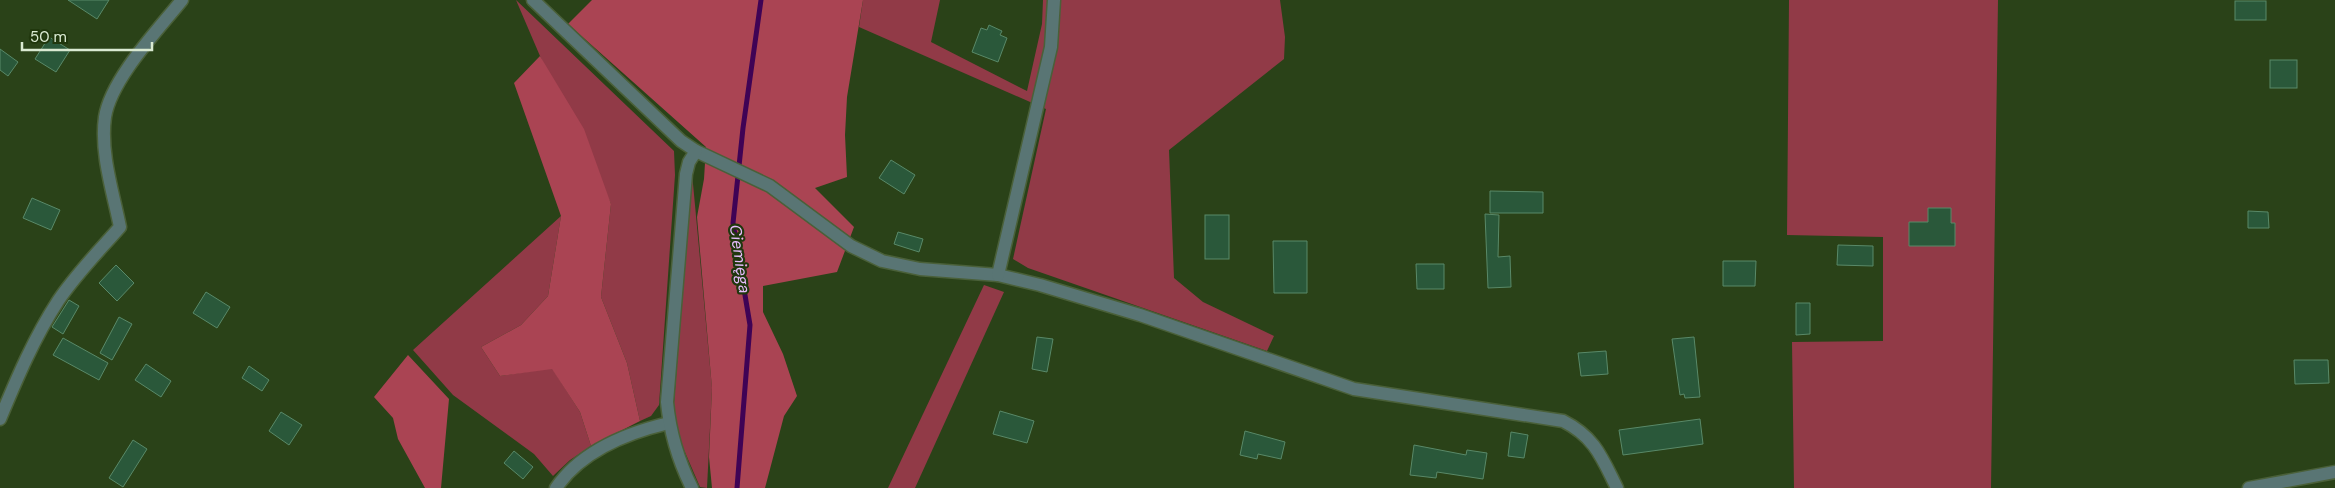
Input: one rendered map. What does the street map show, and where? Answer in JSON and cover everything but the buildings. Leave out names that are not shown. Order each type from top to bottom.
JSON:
[{"type":"street","points":[[0,419],[24,362],[48,317],[77,276],[120,227],[105,144],[106,117],[109,104],[124,75],[182,0]]},
{"type":"street","points":[[533,0],[664,126],[696,151],[770,186],[851,246],[882,261],[920,269],[998,275],[1140,315],[1354,389],[1563,421],[1576,428],[1592,442],[1617,488]]},
{"type":"street","points":[[998,275],[1051,47],[1054,0]]},
{"type":"street","points":[[692,488],[677,458],[669,423],[668,380],[686,174],[688,162],[696,151]]},
{"type":"street","points":[[556,488],[571,470],[594,452],[642,429],[669,423]]},
{"type":"street","points":[[2249,488],[2335,472]]},
{"type":"shaded area","points":[[516,0],[674,151],[675,175],[659,405],[651,416],[640,421],[627,363],[601,297],[611,204],[540,56]]},
{"type":"shaded area","points":[[592,0],[863,0],[847,97],[845,135],[847,177],[815,188],[854,227],[837,272],[763,286],[763,312],[783,354],[797,396],[784,416],[765,488],[712,488],[709,457],[712,388],[697,217],[704,179],[706,147],[568,24]]},
{"type":"shaded area","points":[[863,0],[940,0],[931,42],[1027,91],[1042,24],[1043,0],[1280,0],[1285,37],[1284,59],[1169,150],[1174,278],[1203,302],[1274,336],[1267,351],[1028,268],[1013,259],[1046,109],[859,27]]},
{"type":"shaded area","points":[[1789,0],[1998,0],[1991,488],[1794,488],[1792,342],[1883,341],[1883,237],[1787,235]]},
{"type":"shaded area","points":[[540,56],[584,129],[611,204],[601,297],[627,363],[640,421],[591,446],[580,412],[552,369],[500,376],[481,347],[521,325],[548,296],[561,216],[514,83]]},
{"type":"shaded area","points":[[692,173],[712,388],[707,488],[700,487],[681,443],[673,416]]},
{"type":"shaded area","points":[[561,216],[548,296],[521,325],[481,347],[500,376],[552,368],[580,412],[591,446],[570,460],[553,476],[534,454],[453,395],[413,350]]},
{"type":"shaded area","points":[[984,285],[1004,292],[915,488],[888,488]]},
{"type":"shaded area","points":[[408,355],[449,399],[441,488],[425,488],[398,439],[393,418],[374,397]]},
{"type":"waterway","name":"Ciemięga","points":[[737,488],[750,325],[733,223],[743,128],[761,0]]}]
